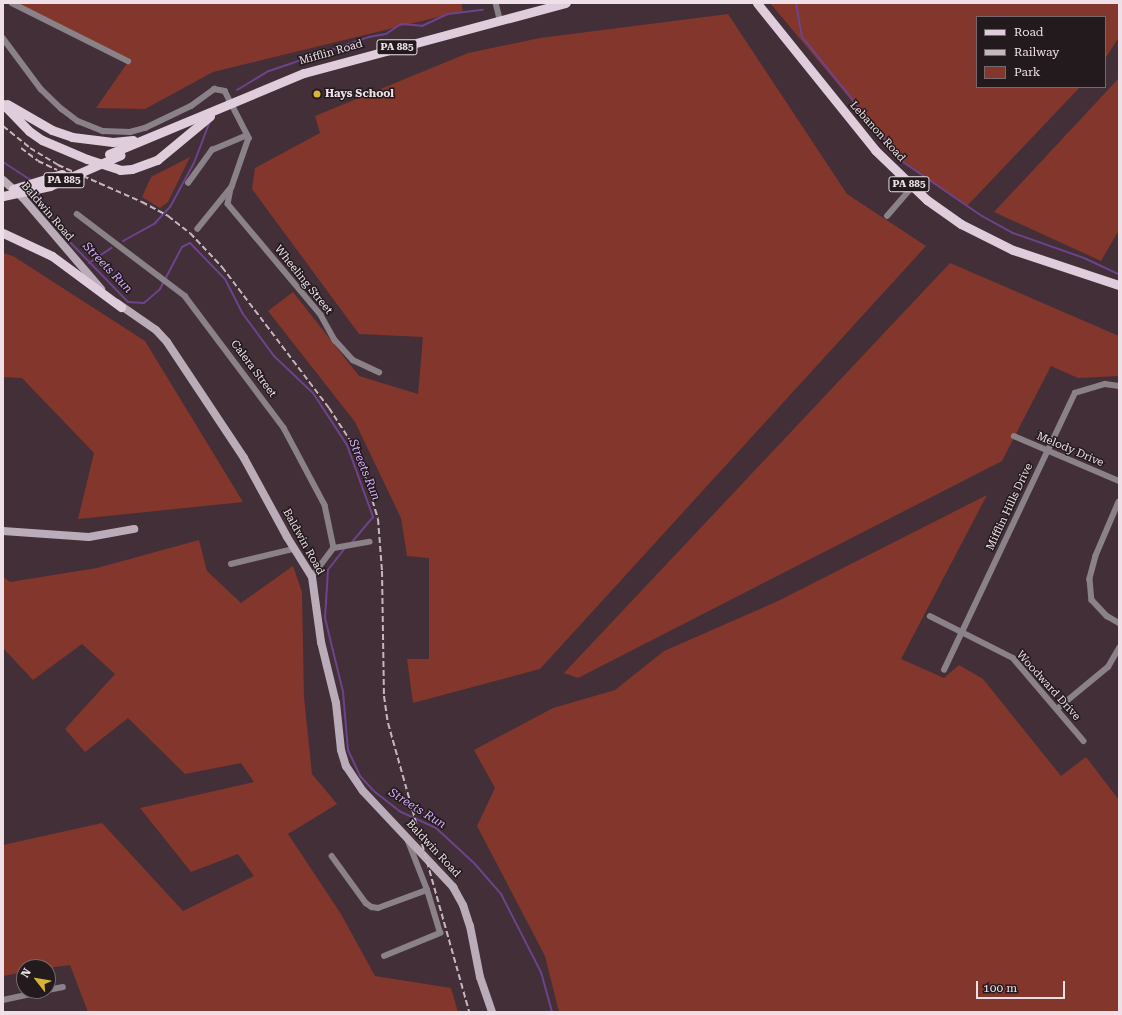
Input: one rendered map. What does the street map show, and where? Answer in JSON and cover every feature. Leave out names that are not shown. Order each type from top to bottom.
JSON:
[{"type":"main road","name":"Mifflin Road","points":[[3,190],[50,179],[311,70],[500,19],[566,3]]},
{"type":"main road","name":"Lebanon Road","points":[[757,3],[851,122],[912,186],[961,224],[988,238],[1013,250],[1119,286]]},
{"type":"main road","points":[[3,103],[29,131],[42,140],[88,159],[120,170],[132,169],[157,160],[223,107]]},
{"type":"main road","points":[[3,103],[72,138],[113,142],[148,137]]},
{"type":"main road","name":"Mifflin Road","points":[[3,196],[50,186],[121,155],[200,116]]},
{"type":"main road","name":"Baldwin Road","points":[[3,180],[23,198],[104,293],[121,307],[156,330],[167,342],[244,458],[293,548],[312,577],[321,642],[336,703],[341,750],[346,766],[352,778],[440,870],[463,905],[470,926],[480,976],[492,1012]]},
{"type":"main road","points":[[3,233],[52,256],[121,307]]},
{"type":"main road","points":[[3,531],[89,537],[134,529]]},
{"type":"street","points":[[12,3],[128,61]]},
{"type":"street","points":[[496,3],[500,19]]},
{"type":"street","points":[[3,38],[41,90],[78,122],[103,131],[130,132],[145,128],[191,106],[214,90],[225,91],[248,135],[232,187],[198,229]]},
{"type":"street","points":[[188,183],[212,150],[248,135]]},
{"type":"street","points":[[886,216],[912,186]]},
{"type":"street","name":"Wheeling Street","points":[[232,187],[228,204],[320,315],[335,340],[353,360],[379,372]]},
{"type":"street","name":"Calera Street","points":[[77,214],[185,296],[284,428],[326,505],[334,548]]},
{"type":"street","name":"Mifflin Hills Drive","points":[[944,670],[964,632],[1046,451],[1075,393],[1105,384],[1119,386]]},
{"type":"street","name":"Melody Drive","points":[[1014,436],[1119,482]]},
{"type":"street","points":[[1119,502],[1096,556],[1090,579],[1092,600],[1107,616],[1119,624]]},
{"type":"street","points":[[312,577],[334,548],[369,542]]},
{"type":"street","points":[[231,564],[293,548]]},
{"type":"street","name":"Woodward Drive","points":[[930,616],[964,632],[1012,658],[1084,741]]},
{"type":"street","points":[[1057,709],[1108,667],[1119,648]]},
{"type":"street","points":[[384,956],[440,933],[427,890],[404,834]]},
{"type":"street","points":[[332,856],[366,903],[372,907],[378,908],[427,890]]},
{"type":"street","points":[[56,989],[63,987]]},
{"type":"street","points":[[3,1000],[16,997]]},
{"type":"green space","points":[[12,3],[461,3],[463,11],[213,72],[145,109],[96,108],[128,62]]},
{"type":"green space","points":[[770,3],[1119,3],[1119,37],[1106,57],[1106,16],[976,16],[976,88],[1079,88],[967,206],[903,162]]},
{"type":"green space","points":[[728,14],[847,194],[926,246],[540,669],[413,703],[407,659],[429,659],[429,558],[407,556],[401,518],[355,422],[268,311],[293,292],[359,376],[418,394],[423,337],[359,334],[252,189],[255,168],[320,133],[315,116],[468,53],[540,38]]},
{"type":"green space","points":[[1119,78],[1119,230],[1101,261],[994,212]]},
{"type":"green space","points":[[190,157],[168,202],[160,208],[142,197],[151,177]]},
{"type":"green space","points":[[3,253],[13,256],[145,341],[243,502],[78,519],[94,453],[22,378],[3,377]]},
{"type":"green space","points":[[950,263],[1119,336],[1119,376],[1078,378],[1051,366],[1002,461],[578,678],[564,673]]},
{"type":"green space","points":[[987,495],[901,659],[944,678],[959,665],[983,679],[1061,776],[1086,757],[1119,800],[1119,1012],[559,1012],[545,956],[477,826],[495,788],[474,750],[553,708],[615,690],[664,651],[778,601]]},
{"type":"green space","points":[[199,540],[207,571],[241,603],[293,566],[302,592],[304,697],[312,774],[337,804],[288,834],[341,914],[375,976],[451,988],[458,1012],[88,1012],[70,965],[56,967],[56,959],[16,959],[16,974],[3,976],[3,845],[102,823],[183,911],[254,876],[238,854],[191,872],[140,808],[254,782],[241,763],[185,774],[128,718],[85,752],[65,729],[115,674],[82,644],[33,680],[3,648],[3,577],[10,582],[97,568]]},
{"type":"waterway","points":[[796,3],[802,37],[903,162],[982,216],[1013,233],[1084,258],[1119,274]]},
{"type":"waterway","points":[[237,90],[269,71],[369,37],[386,34],[401,24],[422,26],[448,14],[483,10]]},
{"type":"waterway","points":[[123,241],[155,223],[170,207],[194,163],[210,121]]},
{"type":"waterway","name":"Streets Run","points":[[3,162],[31,180]]},
{"type":"waterway","name":"Streets Run","points":[[37,191],[55,223],[66,238],[128,302],[144,303],[160,289],[182,247],[190,243],[225,279],[243,314],[274,356],[313,393],[347,445],[373,517],[351,543]]},
{"type":"waterway","points":[[89,263],[111,248]]},
{"type":"waterway","name":"Streets Run","points":[[345,548],[328,570],[325,618],[343,692],[348,750],[360,776],[375,792],[399,811],[436,828],[474,863],[501,894],[541,972],[552,1012]]},
{"type":"railway","points":[[3,126],[30,148],[58,165],[142,202],[168,216],[190,233],[222,267],[329,408],[349,439],[362,466],[378,519],[382,571],[384,696],[388,723],[469,1012]]},
{"type":"railway","points":[[21,148],[38,161],[57,170]]},
{"type":"place","name":"Hays School","points":[[317,94]]}]
